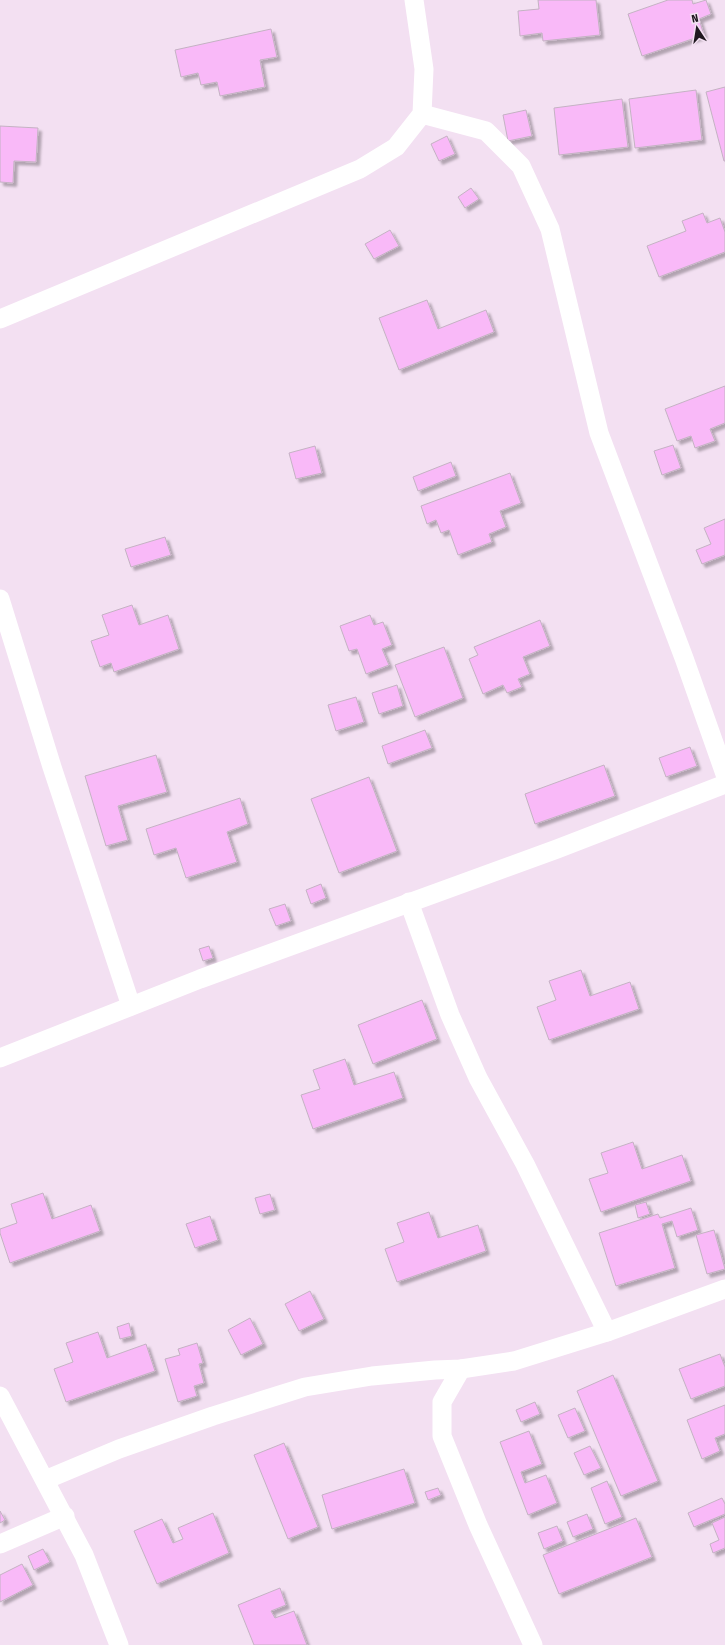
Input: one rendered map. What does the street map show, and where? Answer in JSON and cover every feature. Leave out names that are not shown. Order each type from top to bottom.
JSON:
[{"type":"street","points":[[0,319],[360,169],[396,147],[422,114],[424,69],[414,0]]},
{"type":"street","points":[[422,114],[486,131],[521,166],[531,187],[550,229],[599,433],[684,658],[725,774]]},
{"type":"street","points":[[0,599],[52,767],[131,1006]]},
{"type":"street","points":[[0,1058],[131,1006],[409,902],[557,849],[725,784]]},
{"type":"street","points":[[409,902],[450,1015],[475,1071],[525,1164],[607,1332]]},
{"type":"street","points":[[45,1480],[119,1450],[206,1418],[305,1387],[372,1376],[461,1369],[514,1361],[607,1332],[725,1289]]},
{"type":"street","points":[[461,1369],[442,1402],[442,1436],[478,1525],[533,1645]]},
{"type":"street","points":[[0,1396],[65,1516],[84,1555],[119,1645]]},
{"type":"street","points":[[0,1544],[65,1516]]},
{"type":"building","points":[[538,0],[596,0],[600,35],[543,41],[542,33],[520,36],[518,11],[539,9]]},
{"type":"building","points":[[668,0],[692,0],[693,4],[706,0],[711,14],[699,19],[704,35],[642,56],[628,14]]},
{"type":"building","points":[[271,29],[277,57],[260,60],[265,87],[220,96],[217,82],[201,85],[198,73],[181,77],[175,50]]},
{"type":"building","points":[[725,87],[725,161],[724,161],[706,92]]},
{"type":"building","points":[[696,90],[702,140],[635,148],[629,99]]},
{"type":"building","points":[[622,99],[628,147],[559,155],[554,108]]},
{"type":"building","points":[[526,110],[532,136],[508,141],[503,115]]},
{"type":"building","points":[[0,126],[38,128],[36,162],[14,161],[13,183],[0,182]]},
{"type":"building","points":[[447,136],[455,154],[439,161],[431,144]]},
{"type":"building","points":[[471,188],[479,199],[465,208],[458,197]]},
{"type":"building","points":[[703,213],[707,223],[720,218],[725,232],[725,252],[659,277],[647,246],[686,231],[682,221]]},
{"type":"building","points":[[390,230],[399,246],[374,259],[365,244]]},
{"type":"building","points":[[427,300],[438,329],[486,310],[494,332],[399,370],[379,318]]},
{"type":"building","points":[[725,386],[725,423],[710,429],[715,441],[695,448],[691,436],[677,441],[665,409]]},
{"type":"building","points":[[673,445],[681,468],[662,475],[654,451]]},
{"type":"building","points":[[315,446],[322,473],[296,479],[289,453]]},
{"type":"building","points":[[451,462],[456,476],[418,491],[413,477]]},
{"type":"building","points":[[510,473],[521,503],[500,511],[506,527],[489,534],[492,542],[458,555],[449,530],[441,533],[436,520],[427,524],[421,506]]},
{"type":"building","points":[[725,519],[725,555],[702,564],[696,550],[711,544],[704,528]]},
{"type":"building","points":[[165,537],[171,555],[131,567],[125,549]]},
{"type":"building","points":[[132,605],[139,625],[168,615],[179,649],[114,672],[111,663],[100,667],[91,641],[109,635],[102,615]]},
{"type":"building","points":[[370,615],[374,625],[383,622],[392,645],[382,649],[389,665],[366,674],[357,649],[349,651],[340,626]]},
{"type":"building","points":[[540,620],[550,646],[523,657],[530,674],[518,679],[522,687],[507,693],[503,685],[483,694],[469,659],[478,655],[474,647]]},
{"type":"building","points":[[444,647],[463,698],[415,717],[395,665]]},
{"type":"building","points":[[397,685],[403,706],[379,714],[372,693]]},
{"type":"building","points":[[356,697],[364,722],[336,731],[328,705]]},
{"type":"building","points":[[425,730],[432,748],[388,764],[382,746]]},
{"type":"building","points":[[690,747],[697,766],[666,777],[659,758]]},
{"type":"building","points":[[156,755],[167,792],[118,806],[128,840],[106,846],[85,776]]},
{"type":"building","points":[[604,765],[615,796],[535,824],[525,794]]},
{"type":"building","points":[[369,777],[397,851],[339,873],[311,799]]},
{"type":"building","points":[[240,798],[248,824],[227,832],[237,862],[186,878],[176,848],[154,855],[146,829]]},
{"type":"building","points":[[321,884],[326,898],[311,904],[306,890]]},
{"type":"building","points":[[285,904],[291,921],[276,926],[269,909]]},
{"type":"building","points":[[209,946],[213,958],[203,961],[199,949]]},
{"type":"building","points":[[581,970],[590,996],[630,982],[639,1009],[549,1040],[537,1007],[556,1000],[549,981]]},
{"type":"building","points":[[422,1000],[437,1039],[373,1064],[358,1025]]},
{"type":"building","points":[[345,1059],[354,1085],[394,1072],[403,1098],[313,1129],[301,1095],[320,1089],[313,1070]]},
{"type":"building","points":[[633,1142],[642,1169],[682,1155],[691,1181],[601,1212],[589,1179],[608,1173],[601,1153]]},
{"type":"building","points":[[43,1193],[52,1219],[91,1205],[100,1231],[10,1263],[0,1229],[17,1223],[11,1204]]},
{"type":"building","points":[[270,1194],[275,1210],[260,1214],[255,1198]]},
{"type":"building","points":[[646,1202],[650,1214],[638,1218],[635,1205]]},
{"type":"building","points":[[691,1208],[698,1230],[677,1237],[672,1221],[662,1224],[675,1268],[616,1286],[599,1233],[658,1214],[660,1218]]},
{"type":"building","points":[[429,1212],[438,1238],[478,1225],[486,1251],[397,1282],[385,1249],[404,1242],[397,1223]]},
{"type":"building","points":[[210,1216],[218,1240],[195,1248],[186,1224]]},
{"type":"building","points":[[714,1230],[725,1269],[707,1274],[696,1235]]},
{"type":"building","points":[[310,1291],[324,1319],[299,1331],[285,1304]]},
{"type":"building","points":[[250,1318],[263,1344],[241,1355],[228,1330]]},
{"type":"building","points":[[129,1323],[132,1336],[120,1339],[117,1327]]},
{"type":"building","points":[[98,1332],[107,1358],[146,1344],[155,1371],[66,1402],[54,1369],[73,1362],[66,1343]]},
{"type":"building","points":[[197,1343],[203,1363],[199,1364],[204,1383],[194,1386],[197,1396],[178,1402],[165,1359],[180,1355],[178,1349]]},
{"type":"building","points":[[720,1354],[725,1367],[725,1386],[691,1399],[679,1369]]},
{"type":"building","points":[[613,1375],[658,1481],[621,1496],[577,1391]]},
{"type":"building","points":[[535,1402],[540,1414],[521,1422],[516,1410]]},
{"type":"building","points":[[725,1405],[725,1434],[715,1438],[720,1451],[702,1459],[687,1420]]},
{"type":"building","points":[[575,1408],[585,1431],[568,1438],[558,1415]]},
{"type":"building","points":[[529,1431],[542,1464],[521,1472],[525,1483],[546,1475],[557,1503],[528,1515],[500,1442]]},
{"type":"building","points":[[284,1443],[318,1527],[288,1539],[254,1455]]},
{"type":"building","points":[[590,1446],[601,1468],[584,1475],[574,1453]]},
{"type":"building","points":[[404,1469],[415,1503],[332,1529],[322,1495]]},
{"type":"building","points":[[607,1481],[622,1517],[605,1524],[591,1488]]},
{"type":"building","points":[[438,1488],[441,1495],[428,1500],[425,1492]]},
{"type":"building","points":[[722,1498],[725,1504],[725,1514],[694,1527],[688,1513]]},
{"type":"building","points":[[0,1511],[5,1520],[0,1523]]},
{"type":"building","points":[[213,1513],[229,1553],[157,1584],[134,1531],[162,1519],[173,1543],[183,1539],[178,1528]]},
{"type":"building","points":[[587,1514],[593,1529],[573,1537],[567,1522]]},
{"type":"building","points":[[725,1517],[725,1548],[713,1553],[710,1544],[719,1540],[712,1523]]},
{"type":"building","points":[[636,1518],[652,1557],[559,1594],[543,1555]]},
{"type":"building","points":[[557,1526],[563,1541],[544,1549],[538,1533]]},
{"type":"building","points":[[43,1549],[50,1562],[34,1570],[28,1556]]},
{"type":"building","points":[[22,1564],[33,1585],[0,1602],[0,1575]]},
{"type":"building","points":[[280,1588],[286,1605],[271,1611],[275,1618],[294,1611],[307,1645],[254,1645],[238,1605]]}]
